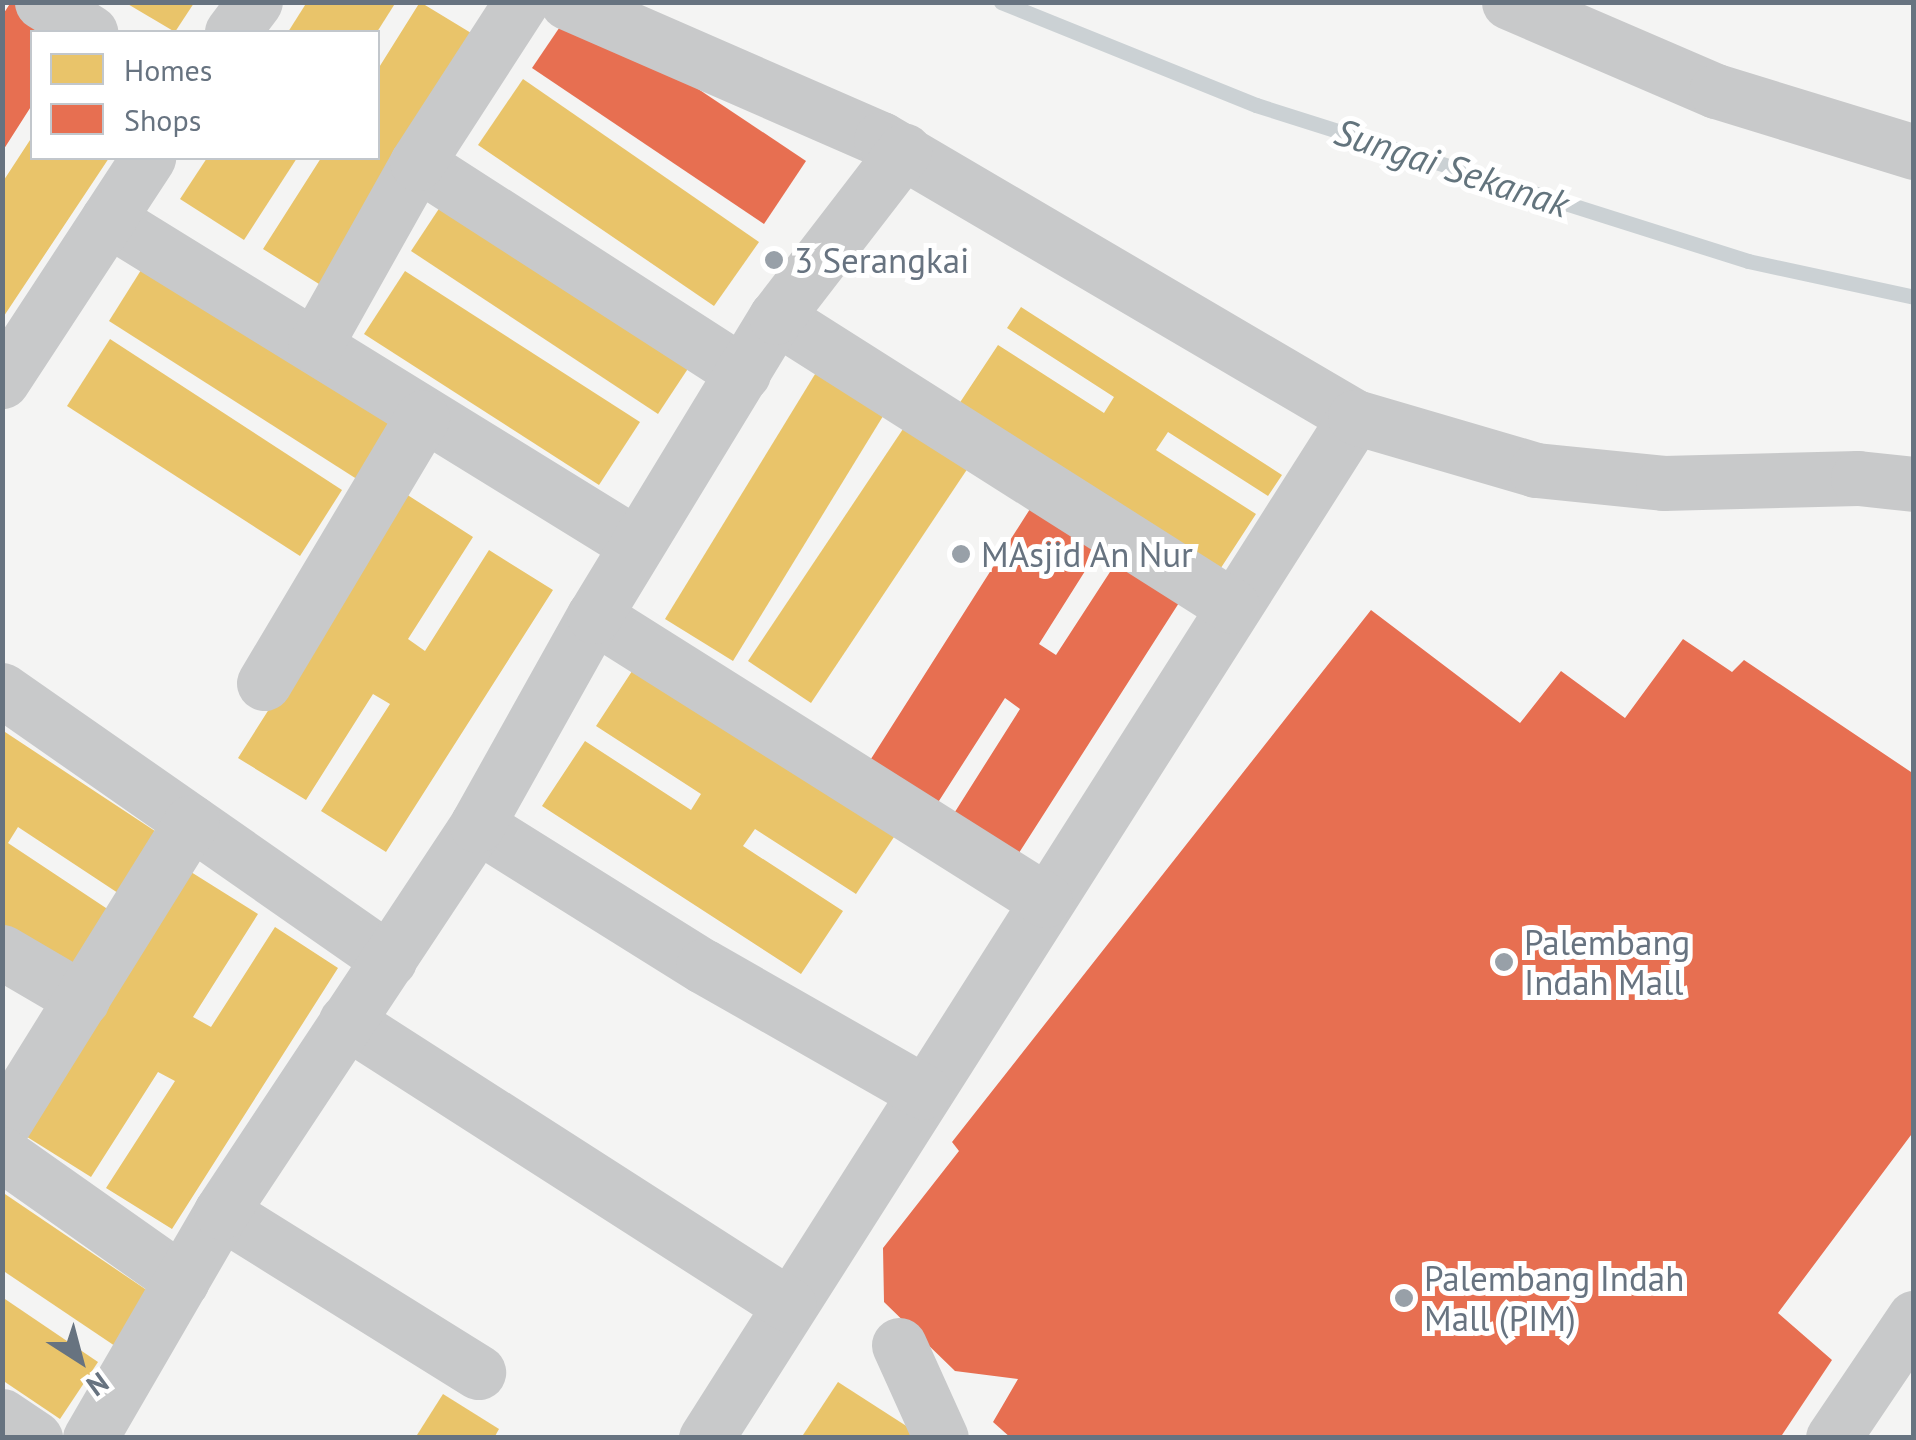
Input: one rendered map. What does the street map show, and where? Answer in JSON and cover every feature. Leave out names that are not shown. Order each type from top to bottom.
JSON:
[{"type":"street","points":[[42,2],[87,30]]},
{"type":"street","points":[[234,30],[255,2]]},
{"type":"street","points":[[315,345],[416,163],[521,2]]},
{"type":"street","points":[[566,2],[904,151],[1355,417],[1536,470],[1663,483],[1858,478],[1914,484]]},
{"type":"street","points":[[1509,2],[1590,16],[1716,91],[1914,152]]},
{"type":"street","points":[[90,1438],[221,1212],[476,825],[594,616],[776,317],[904,151]]},
{"type":"street","points":[[2,381],[147,160]]},
{"type":"street","points":[[416,163],[743,374]]},
{"type":"street","points":[[108,219],[315,345],[422,418],[637,546]]},
{"type":"street","points":[[776,317],[1232,606]]},
{"type":"street","points":[[706,1438],[1355,417]]},
{"type":"street","points":[[264,683],[422,418]]},
{"type":"street","points":[[594,616],[1045,900]]},
{"type":"street","points":[[2,690],[389,960]]},
{"type":"street","points":[[2,1126],[191,822]]},
{"type":"street","points":[[476,825],[702,966],[924,1092]]},
{"type":"street","points":[[2,952],[82,998]]},
{"type":"street","points":[[346,1020],[789,1305]]},
{"type":"street","points":[[2,1154],[182,1280]]},
{"type":"street","points":[[221,1212],[478,1372]]},
{"type":"street","points":[[1833,1438],[1914,1318]]},
{"type":"street","points":[[899,1345],[941,1438]]},
{"type":"street","points":[[2,1416],[34,1438]]},
{"type":"building: Homes","points":[[307,2],[396,2],[378,30],[289,30]]},
{"type":"building: Homes","points":[[420,2],[476,36],[319,284],[263,249],[320,160],[380,160],[380,66]]},
{"type":"building: Homes","points":[[126,3],[194,3],[176,30]]},
{"type":"building: Homes","points":[[523,79],[759,242],[714,306],[478,145]]},
{"type":"building: Homes","points":[[30,140],[30,160],[108,160],[2,319],[2,183]]},
{"type":"building: Homes","points":[[206,160],[296,160],[244,240],[180,199]]},
{"type":"building: Homes","points":[[448,195],[695,358],[658,414],[411,251]]},
{"type":"building: Homes","points":[[148,259],[402,421],[363,483],[109,321]]},
{"type":"building: Homes","points":[[405,271],[640,422],[599,485],[364,334]]},
{"type":"building: Homes","points":[[1021,307],[1282,475],[1268,496],[1168,432],[1156,450],[1256,514],[1215,577],[955,410],[998,345],[1104,413],[1114,397],[1007,328]]},
{"type":"building: Homes","points":[[110,339],[342,490],[300,556],[67,406]]},
{"type":"building: Homes","points":[[820,366],[888,408],[733,661],[665,619]]},
{"type":"building: Homes","points":[[911,417],[974,459],[811,703],[748,661]]},
{"type":"building: Homes","points":[[406,494],[473,537],[408,639],[425,651],[489,550],[553,590],[386,852],[321,811],[390,704],[373,694],[306,800],[238,758]]},
{"type":"building: Homes","points":[[640,659],[900,828],[856,894],[755,829],[743,846],[843,911],[801,974],[542,806],[585,741],[691,810],[701,794],[596,726]]},
{"type":"building: Homes","points":[[2,730],[161,835],[121,895],[18,827],[8,843],[112,912],[70,976],[2,931]]},
{"type":"building: Homes","points":[[191,872],[258,914],[193,1017],[211,1027],[275,927],[338,968],[172,1229],[106,1188],[175,1081],[158,1072],[91,1177],[24,1135]]},
{"type":"building: Homes","points":[[2,1192],[151,1293],[115,1346],[2,1270]]},
{"type":"building: Homes","points":[[2,1297],[98,1362],[60,1419],[2,1380]]},
{"type":"building: Homes","points":[[838,1382],[925,1438],[801,1438]]},
{"type":"building: Homes","points":[[443,1394],[499,1429],[494,1438],[417,1435]]},
{"type":"building: Shops","points":[[11,2],[62,30],[30,30],[30,108],[2,152],[2,16]]},
{"type":"building: Shops","points":[[574,6],[806,161],[764,224],[532,68]]},
{"type":"building: Shops","points":[[1037,498],[1104,541],[1039,644],[1056,655],[1121,555],[1184,595],[1017,856],[953,815],[1020,709],[1005,698],[937,804],[869,762]]},
{"type":"building: Shops","name":"Palembang Indah Mall","points":[[1371,610],[1520,723],[1561,671],[1625,718],[1683,639],[1732,672],[1744,660],[1914,774],[1914,1131],[1778,1313],[1832,1360],[1780,1438],[1011,1438],[993,1422],[1018,1379],[955,1371],[884,1302],[883,1248],[959,1151],[952,1142]]},
{"type":"waterway","name":"Sungai Sekanak","points":[[1001,2],[1256,105],[1748,261],[1914,297]]},
{"type":"place","name":"3 Serangkai","points":[[774,260]]},
{"type":"place","name":"MAsjid An Nur","points":[[961,554]]},
{"type":"place","name":"Palembang Indah Mall","points":[[1504,962]]},
{"type":"place","name":"Palembang Indah Mall (PIM)","points":[[1404,1298]]}]
